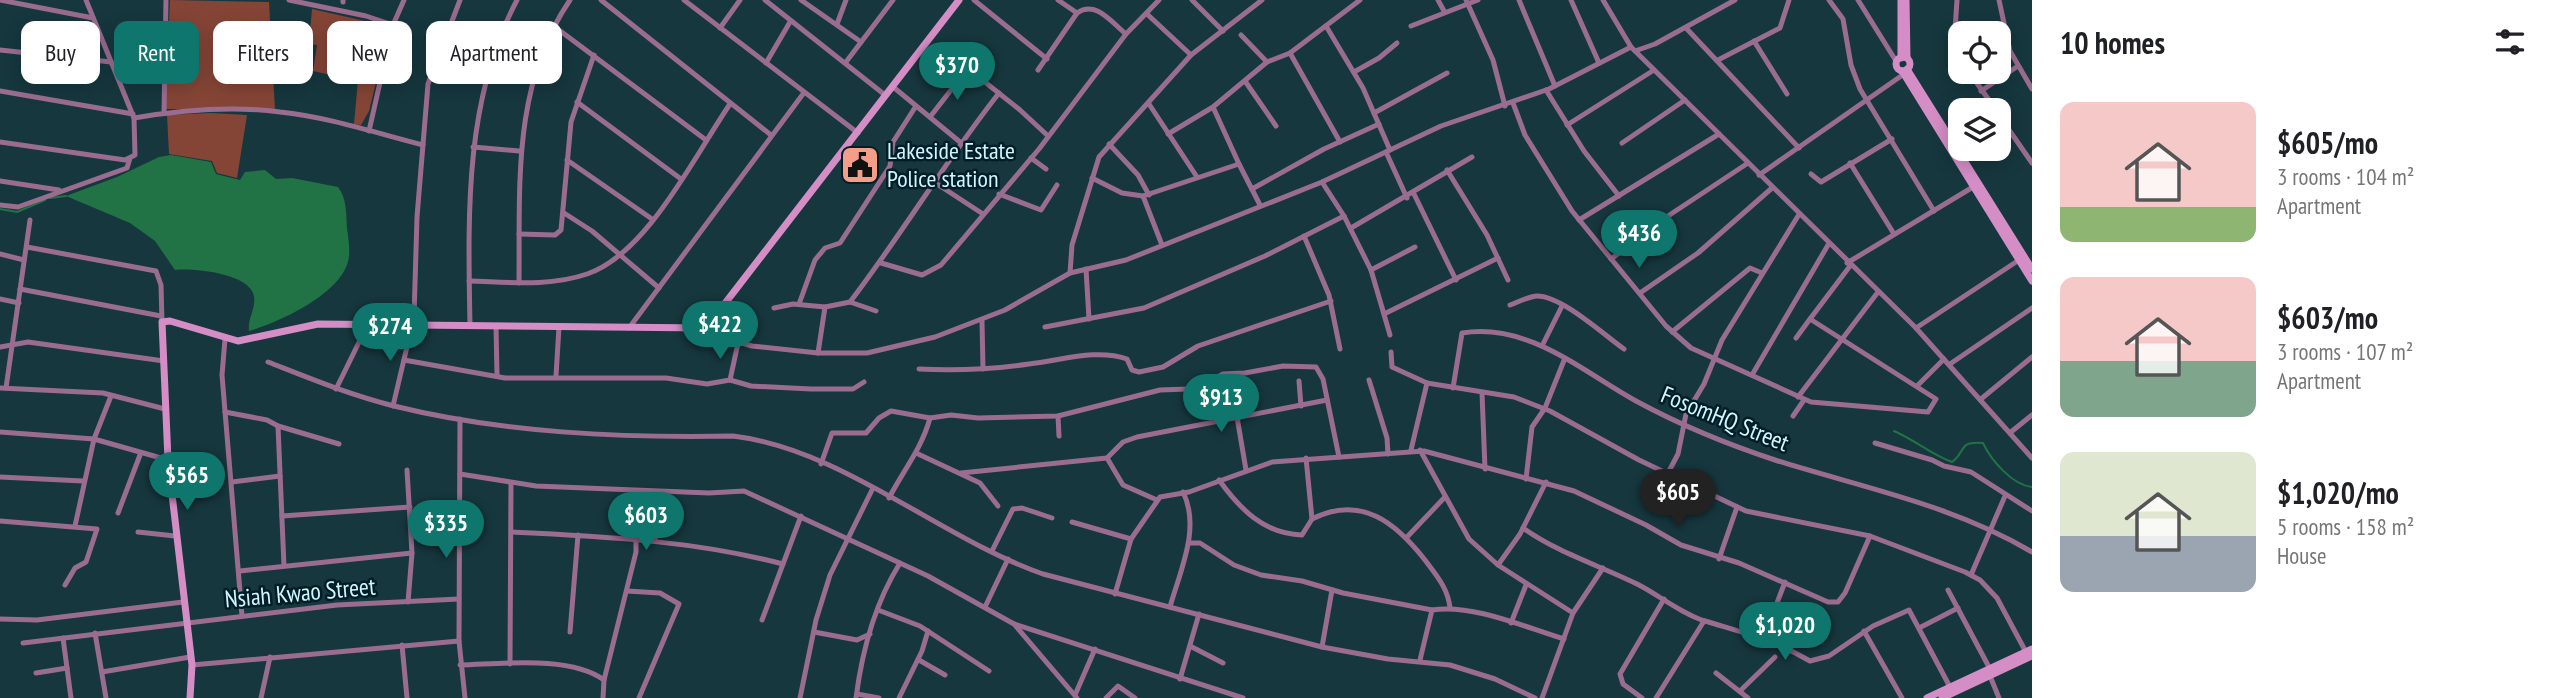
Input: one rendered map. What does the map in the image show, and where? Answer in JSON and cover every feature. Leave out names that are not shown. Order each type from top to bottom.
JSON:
[{"type":"street","points":[[0,0],[93,18]]},
{"type":"street","points":[[0,205],[18,207],[127,168],[132,156],[134,116],[86,0]]},
{"type":"street","points":[[164,113],[166,0]]},
{"type":"street","points":[[289,0],[378,21]]},
{"type":"street","points":[[395,21],[404,0]]},
{"type":"street","points":[[393,406],[412,326],[423,145],[431,73],[459,0]]},
{"type":"street","points":[[470,326],[474,147],[490,66],[517,0]]},
{"type":"street","points":[[558,21],[570,0]]},
{"type":"street","points":[[601,0],[670,52],[771,135]]},
{"type":"street","points":[[684,0],[803,94],[858,133]]},
{"type":"street","points":[[694,8],[700,0]]},
{"type":"street","points":[[720,28],[740,0]]},
{"type":"street","points":[[765,0],[886,95]]},
{"type":"street","points":[[801,0],[861,42]]},
{"type":"street","points":[[837,24],[846,0]]},
{"type":"street","points":[[846,61],[893,0]]},
{"type":"street","points":[[708,327],[959,0]]},
{"type":"street","points":[[974,0],[1047,59]]},
{"type":"street","points":[[1058,0],[1077,13]]},
{"type":"street","points":[[881,263],[916,275],[928,274],[942,265],[1031,158],[1126,34],[1159,0]]},
{"type":"street","points":[[1192,0],[1223,31]]},
{"type":"street","points":[[1070,273],[1072,245],[1090,196],[1095,164],[1191,55],[1262,0]]},
{"type":"street","points":[[1168,134],[1213,107],[1267,62],[1290,53],[1360,0]]},
{"type":"street","points":[[1438,0],[1444,11]]},
{"type":"street","points":[[1411,26],[1467,2],[1478,0]]},
{"type":"street","points":[[1519,0],[1555,86]]},
{"type":"street","points":[[1571,0],[1599,63]]},
{"type":"street","points":[[1603,0],[1633,49],[1798,216],[1916,328],[2032,458]]},
{"type":"street","points":[[20,289],[161,319],[225,339],[251,340],[292,328],[318,324],[694,330],[708,327],[738,343],[818,353],[867,353],[935,337],[982,321],[1070,273],[1113,264],[1322,182],[1441,126],[1506,106],[1546,90],[1599,63],[1686,27],[1735,0]]},
{"type":"street","points":[[1718,60],[1780,28],[1789,0]]},
{"type":"street","points":[[1829,0],[1843,19],[1851,65],[1867,100],[1934,211]]},
{"type":"street","points":[[1759,175],[1867,100],[1909,64],[1901,59],[1858,0]]},
{"type":"street","points":[[1903,0],[1901,59],[1897,67],[1904,71],[2021,258],[2032,281]]},
{"type":"street","points":[[1956,21],[1957,0]]},
{"type":"street","points":[[1999,0],[2007,41],[2032,89]]},
{"type":"street","points":[[1467,2],[1493,60],[1506,106]]},
{"type":"street","points":[[1038,70],[1077,13],[1085,8],[1097,8],[1126,34]]},
{"type":"street","points":[[1147,14],[1191,55]]},
{"type":"street","points":[[766,63],[790,22]]},
{"type":"street","points":[[1326,26],[1354,72],[1374,113],[1407,198]]},
{"type":"street","points":[[1686,27],[1799,148]]},
{"type":"street","points":[[562,32],[706,140]]},
{"type":"street","points":[[1241,35],[1267,62]]},
{"type":"street","points":[[1754,41],[1787,94]]},
{"type":"street","points":[[1354,72],[1380,58],[1396,43]]},
{"type":"street","points":[[0,50],[111,62]]},
{"type":"street","points":[[1290,53],[1340,142]]},
{"type":"street","points":[[519,234],[559,234],[564,213],[567,160],[577,102],[594,55]]},
{"type":"street","points":[[1981,91],[2018,66]]},
{"type":"street","points":[[1567,125],[1654,70]]},
{"type":"street","points":[[1904,71],[1973,187],[2021,258],[2032,269]]},
{"type":"street","points":[[930,117],[964,72],[973,72],[1046,135]]},
{"type":"street","points":[[1374,113],[1447,73]]},
{"type":"street","points":[[1245,81],[1276,126]]},
{"type":"street","points":[[369,131],[380,84]]},
{"type":"street","points":[[519,282],[519,151],[527,108],[535,84]]},
{"type":"street","points":[[1977,84],[1986,98]]},
{"type":"street","points":[[892,86],[960,142]]},
{"type":"street","points":[[1546,90],[1567,125],[1619,196]]},
{"type":"street","points":[[0,91],[134,116],[164,113],[282,112],[423,145]]},
{"type":"street","points":[[850,303],[881,263],[960,142],[999,93]]},
{"type":"street","points":[[629,328],[803,94]]},
{"type":"street","points":[[1622,142],[1685,100]]},
{"type":"street","points":[[577,102],[681,179]]},
{"type":"street","points":[[1513,103],[1525,135],[1579,220],[1672,332],[1691,348],[1801,399],[1928,412],[1937,401],[1810,319]]},
{"type":"street","points":[[469,281],[550,282],[587,274],[622,257],[681,179],[730,104]]},
{"type":"street","points":[[1149,104],[1197,177]]},
{"type":"street","points":[[799,303],[815,260],[825,248],[840,243],[890,166],[893,142],[916,106]]},
{"type":"street","points":[[1213,107],[1260,205]]},
{"type":"street","points":[[1252,189],[1379,124]]},
{"type":"street","points":[[1579,220],[1719,134]]},
{"type":"street","points":[[2011,135],[2032,163]]},
{"type":"street","points":[[1811,174],[1821,182],[1892,139]]},
{"type":"street","points":[[0,142],[38,149],[132,156]]},
{"type":"street","points":[[1110,144],[1138,175],[1162,245]]},
{"type":"street","points":[[474,147],[519,151]]},
{"type":"street","points":[[1351,228],[1414,194],[1447,170],[1472,157]]},
{"type":"street","points":[[1031,158],[1046,169]]},
{"type":"street","points":[[567,160],[652,219]]},
{"type":"street","points":[[1611,258],[1748,163]]},
{"type":"street","points":[[1850,163],[1894,234]]},
{"type":"street","points":[[1092,178],[1122,193],[1146,196],[1239,164]]},
{"type":"street","points":[[1447,170],[1508,280]]},
{"type":"street","points":[[0,181],[62,190]]},
{"type":"street","points":[[1322,182],[1351,228],[1371,270],[1390,335]]},
{"type":"street","points":[[934,183],[983,214]]},
{"type":"street","points":[[999,194],[1041,210],[1057,186]]},
{"type":"street","points":[[1796,338],[1849,265],[1894,234],[1973,187]]},
{"type":"street","points":[[1640,293],[1714,240],[1772,188]]},
{"type":"street","points":[[1414,194],[1456,280]]},
{"type":"street","points":[[564,213],[659,288]]},
{"type":"street","points":[[1045,327],[1144,307],[1344,216]]},
{"type":"street","points":[[1668,472],[1678,454],[1686,426],[1686,414],[1704,384],[1713,360],[1762,272],[1798,216]]},
{"type":"street","points":[[30,220],[13,345],[3,388],[111,396],[165,410]]},
{"type":"street","points":[[1304,236],[1331,302],[1340,349]]},
{"type":"street","points":[[1752,375],[1828,245]]},
{"type":"street","points":[[27,247],[156,271],[161,285],[168,460],[191,661],[189,698]]},
{"type":"street","points":[[1371,270],[1415,247]]},
{"type":"street","points":[[1916,328],[2032,251]]},
{"type":"street","points":[[0,254],[24,260]]},
{"type":"street","points":[[1384,314],[1498,258]]},
{"type":"street","points":[[1672,332],[1750,268],[1762,272]]},
{"type":"street","points":[[1086,269],[1089,319]]},
{"type":"street","points":[[1793,416],[1801,399],[1841,339],[1878,292]]},
{"type":"street","points":[[1510,305],[1535,296],[1549,299],[1624,349]]},
{"type":"street","points":[[0,299],[19,303]]},
{"type":"street","points":[[919,369],[983,369],[1073,357],[1119,356],[1129,360],[1132,370],[1148,370],[1168,365],[1198,346],[1331,302]]},
{"type":"street","points":[[774,308],[799,303],[825,307],[850,303],[876,311]]},
{"type":"street","points":[[1542,346],[1562,306]]},
{"type":"street","points":[[818,353],[825,307]]},
{"type":"street","points":[[1950,364],[2032,308]]},
{"type":"street","points":[[982,321],[983,369]]},
{"type":"street","points":[[336,389],[368,324]]},
{"type":"street","points":[[496,326],[497,375]]},
{"type":"street","points":[[556,376],[559,327]]},
{"type":"street","name":"FosomHQ Street","points":[[1453,388],[1462,333],[1502,334],[1542,346],[1636,401],[1734,446],[1887,491],[1990,530],[2032,552]]},
{"type":"street","points":[[225,339],[222,374],[242,615]]},
{"type":"street","points":[[0,346],[28,342],[163,360]]},
{"type":"street","points":[[730,380],[738,343]]},
{"type":"street","points":[[1391,352],[1392,367],[1427,383],[1514,397],[1545,408],[1737,507],[1805,525],[1870,536],[1980,580],[1997,598],[2030,654],[1927,698]]},
{"type":"street","points":[[1526,479],[1532,427],[1545,408],[1564,358]]},
{"type":"street","points":[[1981,399],[2032,358]]},
{"type":"street","points":[[1917,386],[1944,359]]},
{"type":"street","points":[[404,360],[497,375],[666,378],[707,384],[730,380],[751,386],[811,389],[853,388],[864,382]]},
{"type":"street","points":[[268,362],[336,389],[393,406],[460,419],[569,432],[752,438],[787,448],[873,488],[992,551],[1043,574],[1322,647],[1388,659],[1420,660],[1471,671],[1535,698]]},
{"type":"street","points":[[1197,388],[1223,374],[1283,366],[1316,367],[1327,400],[1339,457]]},
{"type":"street","points":[[1369,380],[1387,438],[1388,454]]},
{"type":"street","points":[[1299,382],[1301,406]]},
{"type":"street","points":[[1411,450],[1427,383]]},
{"type":"street","points":[[821,464],[835,432],[866,433],[878,418],[891,411],[930,418],[951,415],[1058,416],[1160,390],[1188,389]]},
{"type":"street","points":[[1482,393],[1485,469]]},
{"type":"street","points":[[75,526],[94,439],[111,396]]},
{"type":"street","points":[[961,473],[985,468],[1107,458],[1123,442],[1136,437],[1327,400]]},
{"type":"street","points":[[225,412],[267,420],[278,426],[339,444]]},
{"type":"street","points":[[2011,432],[2032,415]]},
{"type":"street","points":[[1058,416],[1059,436]]},
{"type":"street","points":[[1237,417],[1247,470]]},
{"type":"street","points":[[890,498],[908,461],[916,453],[930,418]]},
{"type":"street","points":[[460,419],[459,641],[466,698]]},
{"type":"street","points":[[278,426],[284,566]]},
{"type":"street","points":[[0,432],[94,439],[140,455],[168,460]]},
{"type":"street","points":[[1875,443],[1970,472],[1997,486],[2005,496],[2032,511]]},
{"type":"street","points":[[1420,450],[1472,543],[1525,585],[1573,613]]},
{"type":"street","points":[[1115,594],[1131,539],[1157,500],[1261,464],[1306,458],[1420,450],[1485,469],[1546,482],[1610,507],[1681,545],[1719,559],[1740,563],[1824,601],[1838,602],[1846,593],[1870,536]]},
{"type":"street","points":[[916,453],[980,483],[998,506]]},
{"type":"street","points":[[118,513],[140,455]]},
{"type":"street","points":[[1107,458],[1123,485],[1157,500]]},
{"type":"street","points":[[1219,480],[1238,505],[1268,528],[1302,535],[1312,519],[1306,458]]},
{"type":"street","points":[[980,483],[985,468]]},
{"type":"street","points":[[407,470],[412,553],[408,602]]},
{"type":"street","points":[[460,474],[511,482],[657,492],[744,491],[900,563],[1014,624],[1243,698]]},
{"type":"street","points":[[232,482],[280,476]]},
{"type":"street","points":[[0,477],[83,481]]},
{"type":"street","points":[[510,664],[511,482]]},
{"type":"street","points":[[1498,565],[1523,528],[1546,482]]},
{"type":"street","points":[[800,698],[830,575],[873,488]]},
{"type":"street","points":[[655,540],[657,492]]},
{"type":"street","points":[[1170,607],[1189,543],[1190,512],[1183,492]]},
{"type":"street","points":[[1971,575],[2005,496]]},
{"type":"street","points":[[1407,537],[1445,497]]},
{"type":"street","points":[[1719,559],[1737,507]]},
{"type":"street","points":[[282,516],[410,508]]},
{"type":"street","points":[[992,551],[1013,509],[1022,508],[1052,518]]},
{"type":"street","points":[[1312,519],[1334,512],[1367,512],[1388,520],[1407,537],[1446,590],[1450,608]]},
{"type":"street","points":[[762,620],[801,516]]},
{"type":"street","points":[[0,521],[97,529],[86,562],[75,568],[65,585]]},
{"type":"street","points":[[1072,522],[1131,539]]},
{"type":"street","points":[[1523,528],[1551,546],[1603,568],[1704,621],[1729,631],[1764,637],[1814,662],[1829,656],[1864,631],[1909,610],[1921,627],[1950,687]]},
{"type":"street","points":[[138,532],[175,536]]},
{"type":"street","points":[[512,533],[655,540],[713,547],[783,564]]},
{"type":"street","points":[[570,632],[578,536]]},
{"type":"street","points":[[605,697],[604,680],[636,552],[636,538]]},
{"type":"street","points":[[1189,543],[1206,545],[1234,565],[1262,575],[1302,581],[1332,590],[1432,610],[1450,608],[1564,639]]},
{"type":"street","points":[[240,571],[412,553]]},
{"type":"street","points":[[985,607],[1008,559]]},
{"type":"street","points":[[879,698],[856,696],[858,671],[883,592],[900,563]]},
{"type":"street","points":[[1542,698],[1573,613],[1603,568]]},
{"type":"street","points":[[1764,637],[1785,582]]},
{"type":"street","points":[[1511,624],[1525,585]]},
{"type":"street","points":[[627,590],[660,593],[679,604],[639,698]]},
{"type":"street","points":[[1322,647],[1332,590]]},
{"type":"street","points":[[1948,590],[1990,672],[1999,698]]},
{"type":"street","name":"Nsiah Kwao Street","points":[[23,643],[185,621],[337,605],[459,599]]},
{"type":"street","points":[[1642,698],[1623,684],[1620,674],[1664,599]]},
{"type":"street","points":[[0,619],[37,620],[183,602]]},
{"type":"street","points":[[1921,627],[1958,608]]},
{"type":"street","points":[[1420,660],[1432,610]]},
{"type":"street","points":[[878,611],[928,631],[989,671]]},
{"type":"street","points":[[1180,679],[1199,614]]},
{"type":"street","points":[[1656,698],[1704,621]]},
{"type":"street","points":[[1014,624],[1076,696],[1095,649]]},
{"type":"street","points":[[900,698],[919,660],[928,631]]},
{"type":"street","points":[[1864,631],[1902,698]]},
{"type":"street","points":[[814,632],[857,640],[870,634]]},
{"type":"street","points":[[95,633],[106,698]]},
{"type":"street","points":[[925,644],[939,637]]},
{"type":"street","points":[[63,638],[71,698]]},
{"type":"street","points":[[102,672],[191,661],[459,641]]},
{"type":"street","points":[[402,645],[407,698]]},
{"type":"street","points":[[1190,646],[1223,663]]},
{"type":"street","points":[[261,698],[270,657]]},
{"type":"street","points":[[1740,691],[1775,657]]},
{"type":"street","points":[[919,660],[945,675]]},
{"type":"street","points":[[460,665],[550,664],[596,674],[604,680]]},
{"type":"street","points":[[36,673],[67,668]]},
{"type":"street","points":[[1942,698],[1990,672]]},
{"type":"street","points":[[1716,673],[1748,698]]},
{"type":"street","points":[[1106,698],[1118,686],[1135,698]]},
{"type":"shaded area","points":[[170,0],[269,2],[270,21],[213,21],[213,84],[274,84],[275,110],[165,109],[166,84],[199,84],[199,21],[169,21]]},
{"type":"shaded area","points":[[312,9],[365,21],[327,21],[327,74],[313,71],[317,45],[313,44]]},
{"type":"shaded area","points":[[358,84],[376,84],[369,111],[361,125],[354,124]]},
{"type":"shaded area","points":[[167,115],[247,115],[237,178],[217,173],[212,161],[169,154]]},
{"type":"shaded area","points":[[171,155],[211,162],[216,174],[240,180],[245,172],[265,170],[276,179],[292,178],[338,187],[346,206],[349,256],[345,269],[336,282],[309,304],[277,321],[249,331],[254,298],[248,286],[218,273],[175,270],[155,241],[130,223],[66,196],[117,177],[159,157]]},
{"type":"waterway","points":[[50,198],[66,196]]},
{"type":"waterway","points":[[0,209],[17,212],[45,200]]},
{"type":"waterway","points":[[1894,431],[1952,462],[1966,445],[1983,443],[2003,471],[2017,482],[2032,487]]},
{"type":"place","name":"Lakeside Estate Police station","points":[[860,165]]}]
